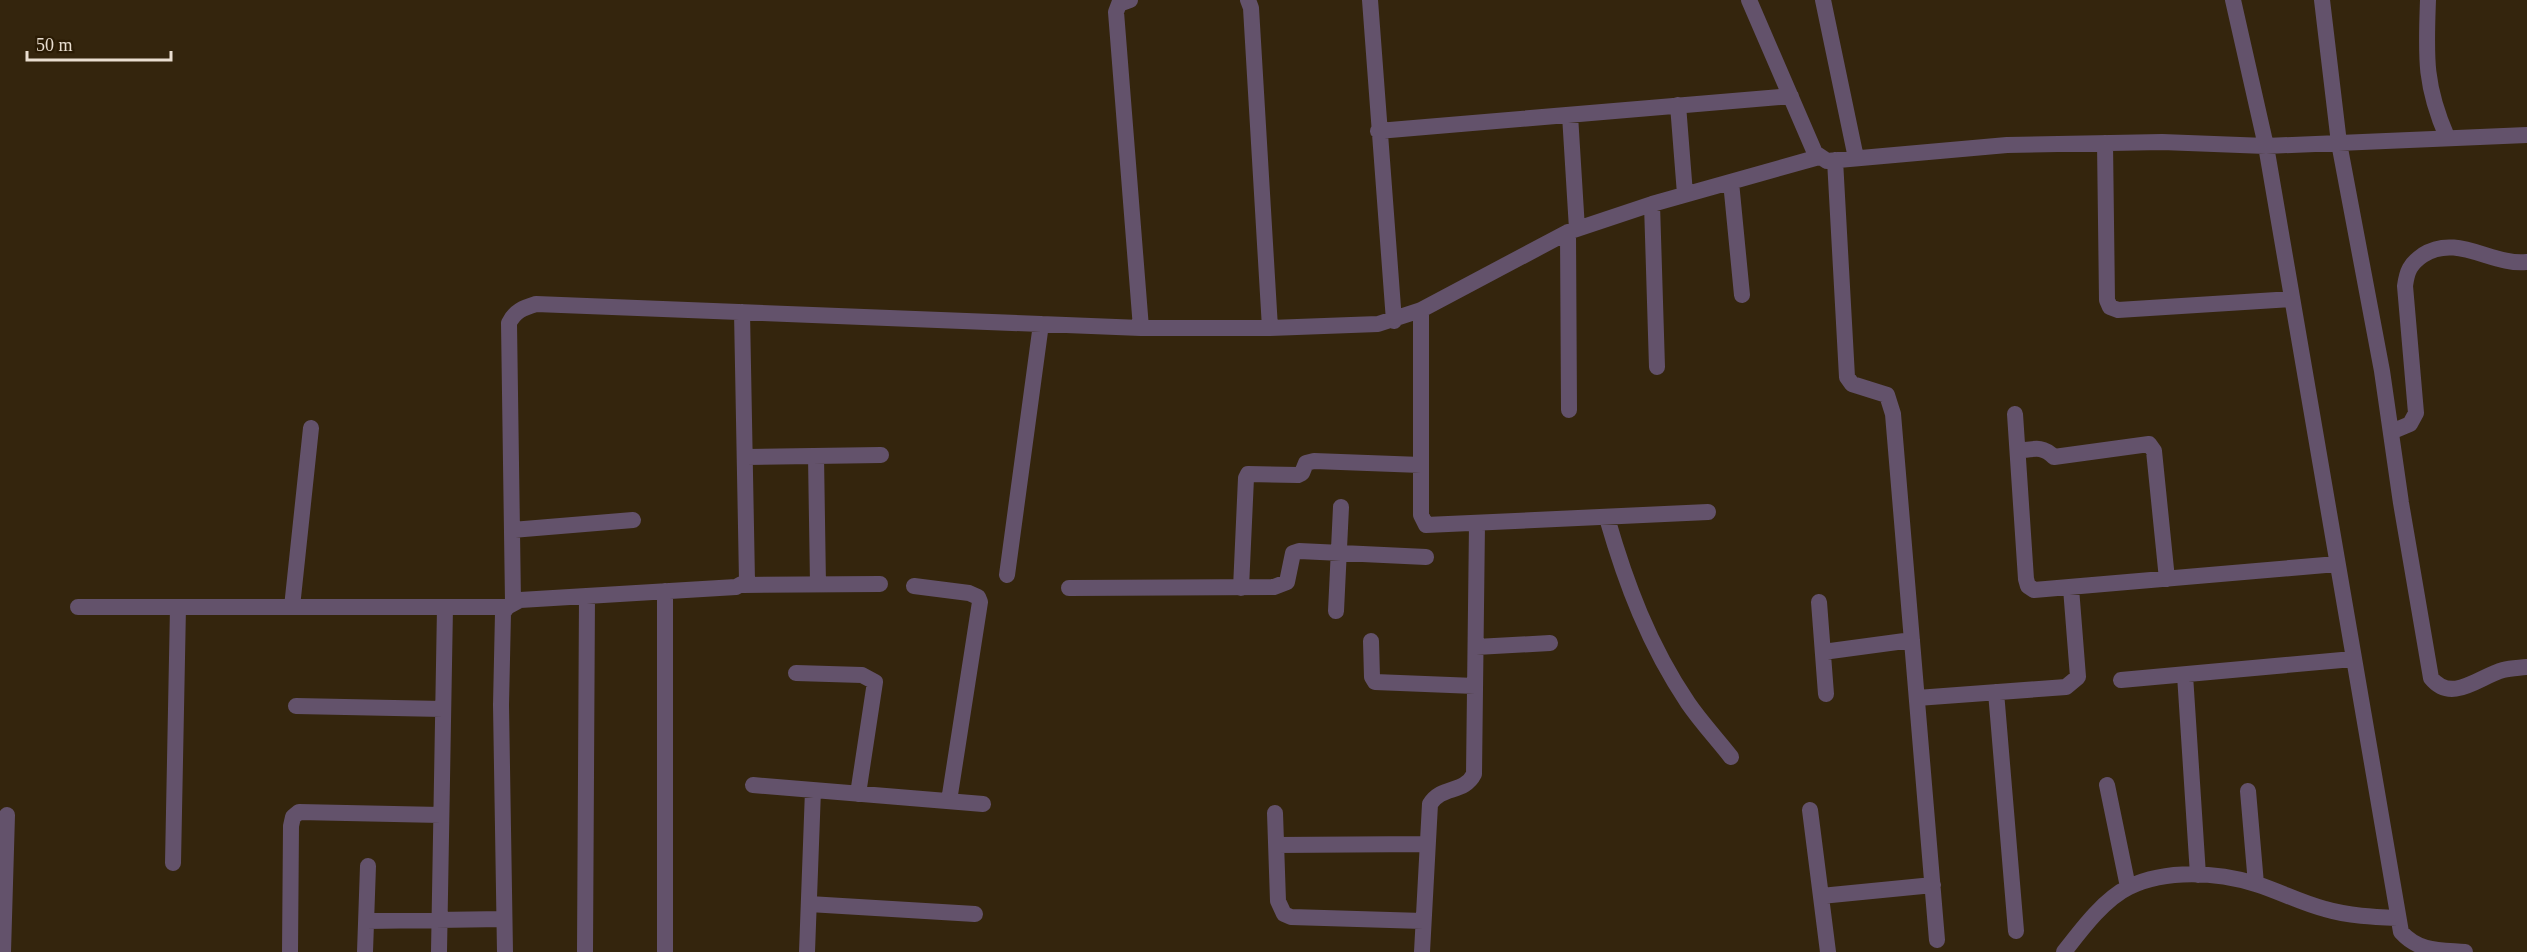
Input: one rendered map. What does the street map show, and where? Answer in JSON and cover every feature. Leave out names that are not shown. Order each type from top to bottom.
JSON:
[{"type":"street","points":[[1130,0],[1119,4],[1116,21],[1141,328]]},
{"type":"street","points":[[1248,0],[1251,9],[1270,328]]},
{"type":"street","points":[[1370,0],[1394,321]]},
{"type":"street","points":[[1749,0],[1791,96],[1827,158],[1847,377],[1852,384],[1881,391],[1887,395],[1890,403],[1937,940]]},
{"type":"street","points":[[1823,0],[1856,158]]},
{"type":"street","points":[[2233,0],[2266,146],[2405,952]]},
{"type":"street","points":[[2322,0],[2339,143],[2378,350],[2431,678],[2437,686],[2446,689],[2469,686],[2505,669],[2527,667]]},
{"type":"street","points":[[2428,0],[2425,48],[2427,78],[2435,109],[2447,137]]},
{"type":"street","points":[[1378,131],[1791,96]]},
{"type":"street","points":[[1678,105],[1685,194]]},
{"type":"street","points":[[1569,115],[1573,231],[1569,410]]},
{"type":"street","points":[[505,952],[501,705],[502,620],[510,605],[512,530],[508,337],[509,323],[513,314],[523,308],[536,304],[1141,328],[1270,328],[1394,321],[1421,310],[1573,231],[1685,194],[1827,158],[1856,158],[2007,145],[2162,142],[2266,146],[2527,135]]},
{"type":"street","points":[[2105,143],[2107,300],[2110,307],[2118,310],[2292,299]]},
{"type":"street","points":[[1731,182],[1742,296]]},
{"type":"street","points":[[1652,204],[1657,367]]},
{"type":"street","points":[[2391,432],[2410,424],[2416,413],[2405,286],[2406,273],[2412,263],[2431,250],[2453,247],[2475,250],[2507,262],[2527,262]]},
{"type":"street","points":[[1421,310],[1422,521],[1431,527],[1708,512]]},
{"type":"street","points":[[742,312],[749,574],[743,585]]},
{"type":"street","points":[[1007,575],[1041,324]]},
{"type":"street","points":[[2015,414],[2028,586],[2034,590],[2337,564]]},
{"type":"street","points":[[292,607],[311,428]]},
{"type":"street","points":[[2018,451],[2043,448],[2048,449],[2054,457],[2146,444],[2150,446],[2154,451],[2167,579]]},
{"type":"street","points":[[746,457],[881,455]]},
{"type":"street","points":[[816,456],[818,584]]},
{"type":"street","points":[[1241,588],[1248,474],[1298,475],[1302,473],[1306,463],[1314,461],[1421,465]]},
{"type":"street","points":[[1336,611],[1341,507]]},
{"type":"street","points":[[1607,518],[1626,583],[1653,645],[1689,704],[1731,757]]},
{"type":"street","points":[[512,530],[633,520]]},
{"type":"street","points":[[1422,952],[1430,804],[1442,791],[1461,788],[1470,783],[1474,774],[1477,524]]},
{"type":"street","points":[[1069,588],[1281,586],[1287,582],[1293,553],[1299,551],[1426,557]]},
{"type":"street","points":[[78,607],[445,607],[510,605],[587,596],[743,585],[880,584]]},
{"type":"street","points":[[914,586],[969,593],[978,597],[980,602],[949,801]]},
{"type":"street","points":[[1917,698],[2066,687],[2078,677],[2071,588]]},
{"type":"street","points":[[664,952],[665,591]]},
{"type":"street","points":[[585,952],[587,596]]},
{"type":"street","points":[[1819,602],[1826,694]]},
{"type":"street","points":[[173,863],[178,607]]},
{"type":"street","points":[[439,952],[445,607]]},
{"type":"street","points":[[1823,652],[1912,640]]},
{"type":"street","points":[[1371,641],[1372,677],[1375,682],[1475,686]]},
{"type":"street","points":[[1476,647],[1550,643]]},
{"type":"street","points":[[2121,680],[2353,659]]},
{"type":"street","points":[[796,673],[862,675],[875,682],[858,794]]},
{"type":"street","points":[[2185,675],[2198,875]]},
{"type":"street","points":[[1996,692],[2016,932]]},
{"type":"street","points":[[296,706],[443,710]]},
{"type":"street","points":[[753,785],[983,804]]},
{"type":"street","points":[[2107,785],[2128,887]]},
{"type":"street","points":[[807,952],[813,790]]},
{"type":"street","points":[[2248,791],[2256,884]]},
{"type":"street","points":[[1810,810],[1828,952]]},
{"type":"street","points":[[290,952],[293,818],[299,812],[441,815]]},
{"type":"street","points":[[1275,813],[1278,902],[1284,914],[1291,917],[1424,921]]},
{"type":"street","points":[[3,952],[3,854],[7,815]]},
{"type":"street","points":[[1276,845],[1427,844]]},
{"type":"street","points":[[365,952],[368,866]]},
{"type":"street","points":[[2064,952],[2104,906],[2128,887],[2154,879],[2198,875],[2221,876],[2256,884],[2325,909],[2399,925],[2410,942],[2421,948],[2465,952]]},
{"type":"street","points":[[1821,896],[1933,885]]},
{"type":"street","points":[[809,904],[975,914]]},
{"type":"street","points":[[366,921],[504,919]]}]
